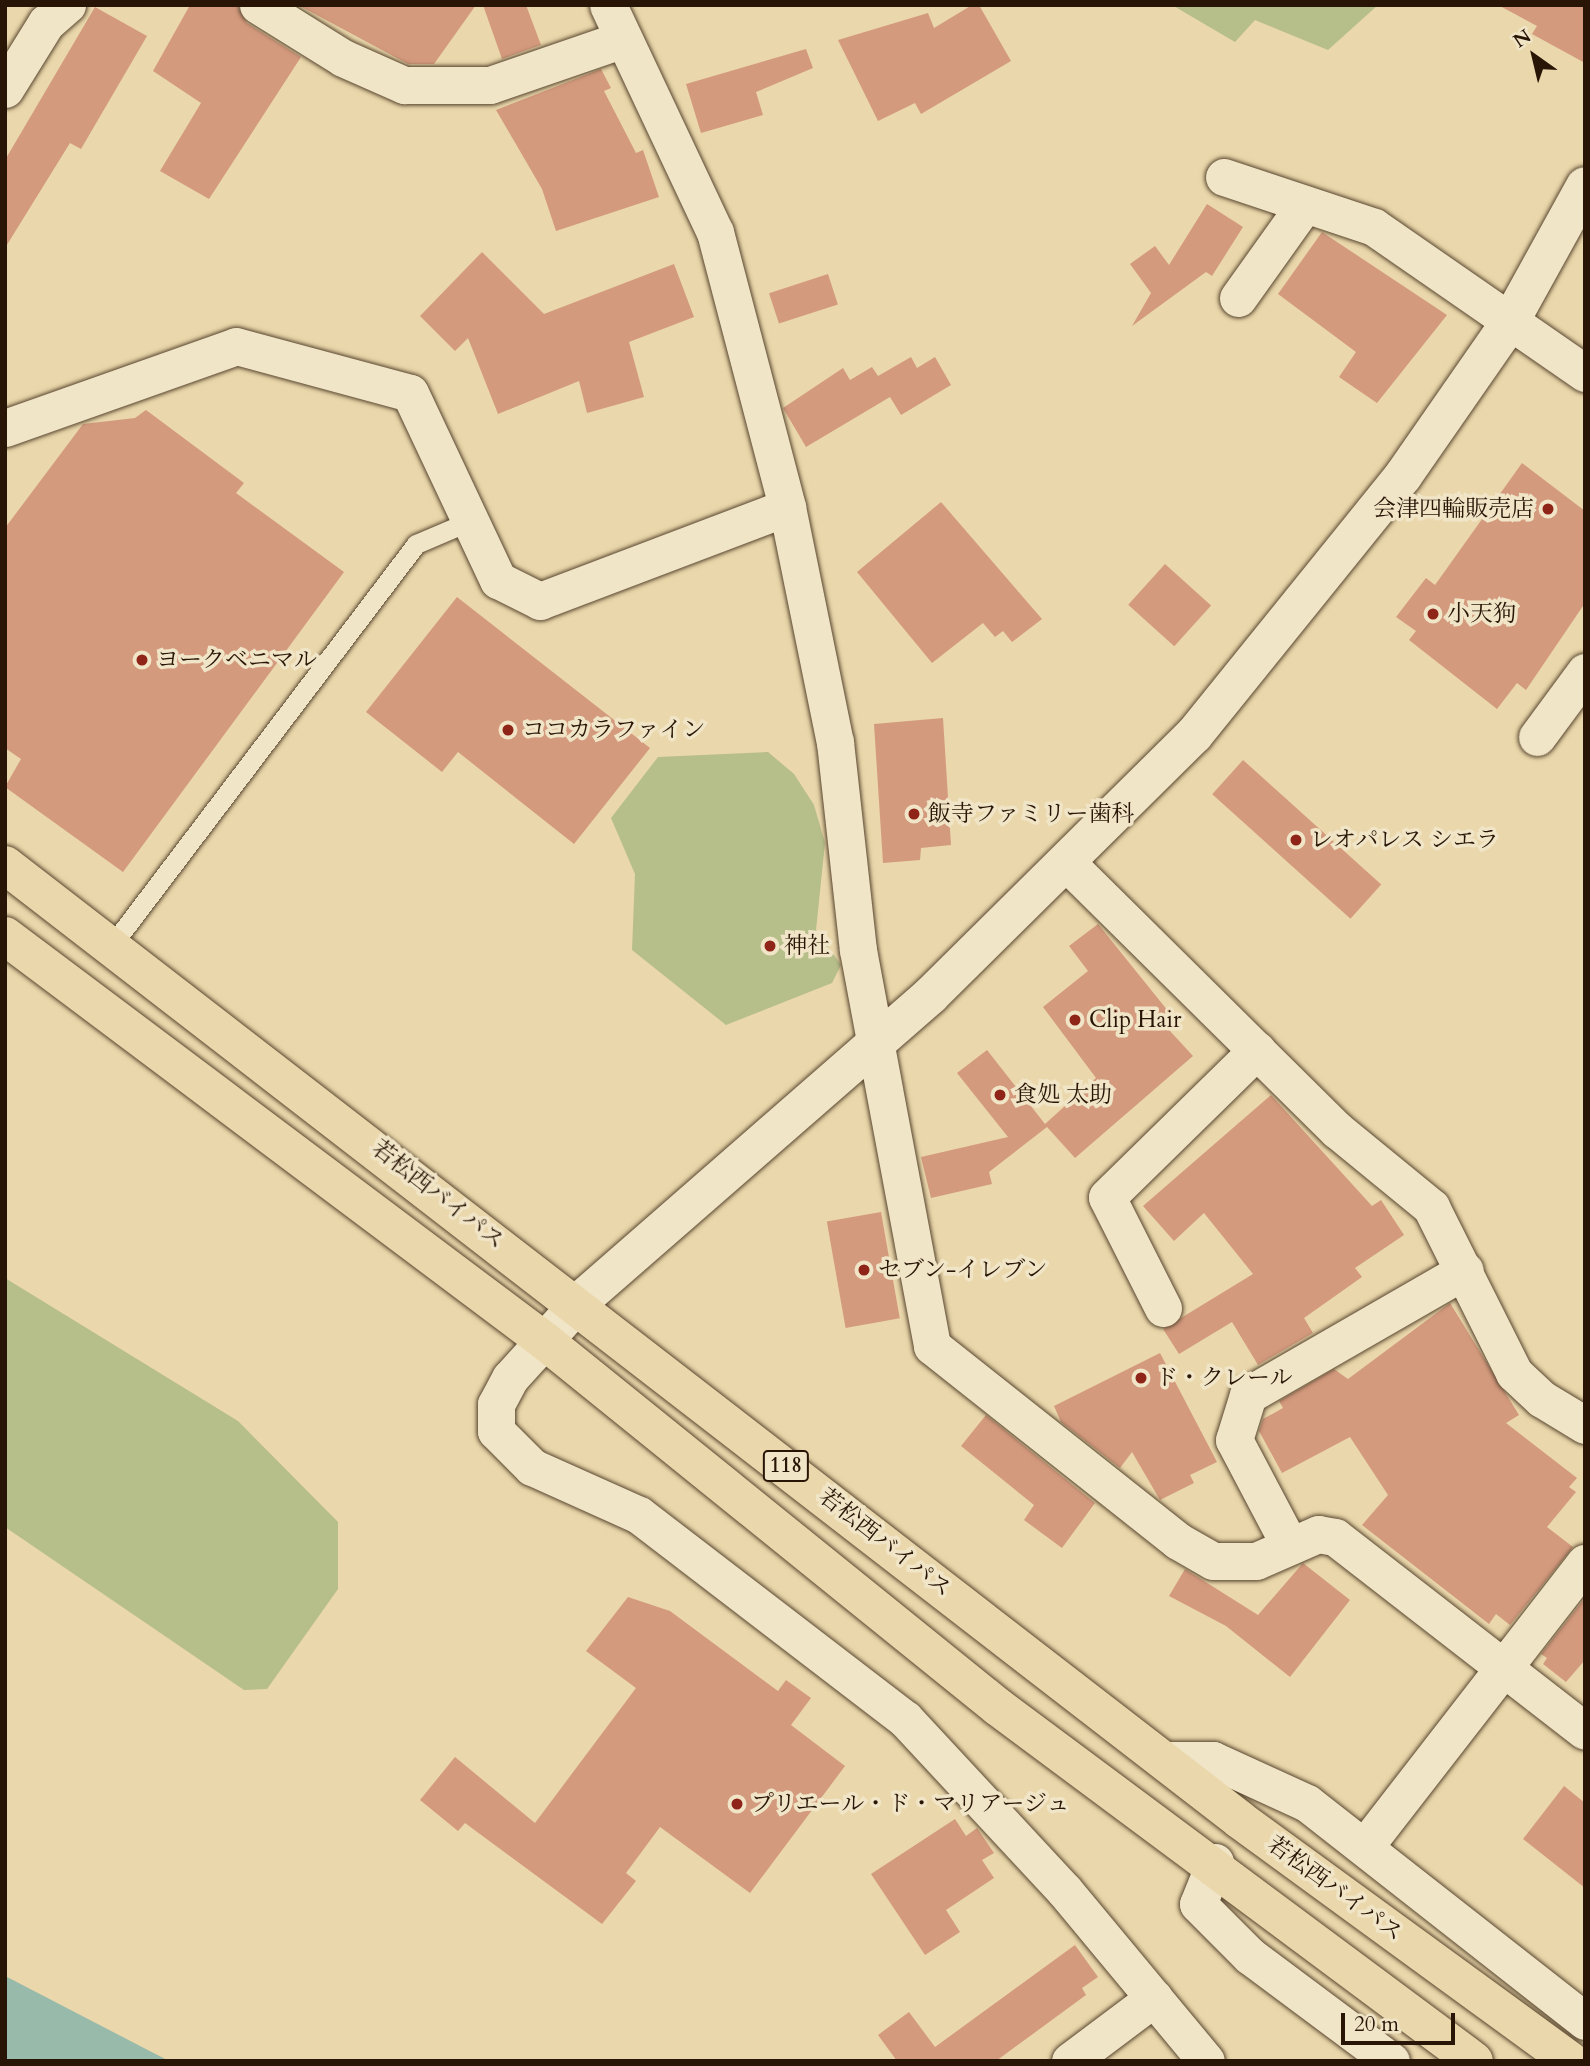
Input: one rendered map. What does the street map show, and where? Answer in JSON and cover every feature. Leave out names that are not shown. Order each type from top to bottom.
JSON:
[{"type":"highway","name":"若松西バイパス","points":[[5,865],[578,1303],[1164,1760],[1571,2061]]},
{"type":"highway","name":"118","points":[[5,936],[546,1342],[998,1707],[1215,1863],[1474,2061]]},
{"type":"street","points":[[5,89],[46,23],[67,5]]},
{"type":"street","points":[[258,5],[343,58],[404,85],[491,85],[621,40]]},
{"type":"street","points":[[608,5],[621,40],[715,232],[787,507],[835,743],[874,1046],[932,1346],[1213,1561],[1256,1561],[1318,1534],[1335,1537],[1585,1731]]},
{"type":"street","points":[[1224,177],[1374,227],[1585,373]]},
{"type":"street","points":[[1206,2061],[1064,1890],[905,1719],[639,1516],[517,1455],[496,1431],[496,1404],[510,1378],[546,1342],[578,1303],[874,1046],[1069,865],[1295,617],[1510,322],[1585,186]]},
{"type":"street","points":[[1238,298],[1306,204]]},
{"type":"street","points":[[5,428],[236,346],[410,393],[498,580],[540,601],[787,507]]},
{"type":"street","points":[[1537,737],[1585,672]]},
{"type":"street","points":[[1069,865],[1337,1130],[1430,1207],[1465,1270],[1514,1373],[1542,1399],[1585,1425]]},
{"type":"street","points":[[1163,1308],[1107,1197],[1257,1050]]},
{"type":"street","points":[[1290,1546],[1234,1440],[1248,1395],[1465,1270]]},
{"type":"street","points":[[1366,1845],[1506,1671],[1585,1563]]},
{"type":"street","points":[[1164,1760],[1213,1760],[1238,1767],[1307,1803],[1366,1845],[1585,2021]]},
{"type":"street","points":[[1215,1863],[1198,1904],[1250,1956],[1391,2061]]},
{"type":"street","points":[[1070,2061],[1154,1998]]},
{"type":"lane","points":[[112,945],[416,544],[470,522]]},
{"type":"green space","points":[[1172,5],[1378,5],[1328,50],[1255,20],[1235,42]]},
{"type":"green space","points":[[768,752],[794,774],[814,805],[825,843],[816,930],[841,965],[832,983],[726,1025],[632,950],[635,874],[611,818],[658,757]]},
{"type":"green space","points":[[5,1278],[238,1421],[338,1522],[338,1589],[267,1689],[244,1690],[5,1527]]},
{"type":"shaded area","points":[[5,1976],[9,1978],[169,2061],[5,2061]]},
{"type":"building","points":[[190,5],[237,5],[247,23],[301,57],[209,199],[160,171],[201,103],[153,71]]},
{"type":"building","points":[[298,5],[476,5],[434,64],[408,64]]},
{"type":"building","points":[[483,5],[526,5],[541,45],[502,59]]},
{"type":"building","points":[[972,5],[979,5],[1011,61],[921,114],[915,103],[878,121],[838,40],[928,13],[934,28]]},
{"type":"building","points":[[1498,5],[1585,5],[1585,63],[1532,34],[1537,26]]},
{"type":"building","points":[[95,7],[147,36],[81,149],[70,143],[5,248],[5,160]]},
{"type":"building","points":[[806,49],[813,68],[756,92],[763,115],[701,133],[686,84]]},
{"type":"building","points":[[601,69],[611,88],[604,91],[636,153],[643,150],[659,197],[556,231],[542,189],[496,110]]},
{"type":"building","points":[[1207,204],[1243,227],[1212,276],[1206,272],[1132,326],[1151,293],[1130,264],[1155,246],[1169,265]]},
{"type":"building","points":[[1322,232],[1447,315],[1377,403],[1339,377],[1356,352],[1278,294]]},
{"type":"building","points":[[482,252],[544,314],[674,264],[694,317],[629,342],[644,397],[587,413],[579,381],[498,414],[468,338],[455,351],[420,316]]},
{"type":"building","points":[[828,274],[838,304],[779,324],[769,293]]},
{"type":"building","points":[[911,357],[917,368],[935,357],[951,385],[901,415],[890,397],[806,447],[783,408],[843,368],[850,380],[872,367],[878,376]]},
{"type":"building","name":"ヨークベニマル","points":[[146,410],[244,483],[236,493],[344,572],[123,872],[5,787],[21,759],[5,748],[5,528],[83,424],[135,418]]},
{"type":"building","points":[[1522,463],[1585,511],[1585,603],[1526,690],[1517,683],[1497,709],[1409,640],[1416,631],[1396,617],[1426,578],[1435,585]]},
{"type":"building","points":[[941,502],[1042,619],[1012,642],[1003,631],[995,637],[983,623],[932,663],[857,572]]},
{"type":"building","points":[[1165,564],[1211,605],[1174,646],[1128,605]]},
{"type":"building","name":"ココカラファイン","points":[[457,597],[650,748],[574,844],[458,752],[442,772],[366,712]]},
{"type":"building","name":"飯寺ファミリー歯科","points":[[943,718],[951,845],[921,848],[920,860],[883,863],[874,724]]},
{"type":"building","name":"レオパレス シエラ","points":[[1243,760],[1381,884],[1350,919],[1212,794]]},
{"type":"building","points":[[1098,924],[1168,1011],[1159,1019],[1193,1056],[1075,1158],[1047,1127],[989,1172],[992,1184],[931,1198],[921,1157],[1008,1137],[957,1073],[987,1050],[1045,1124],[1096,1078],[1043,1007],[1088,971],[1069,946]]},
{"type":"building","points":[[1271,1095],[1372,1206],[1381,1200],[1404,1235],[1355,1268],[1362,1277],[1304,1318],[1313,1333],[1258,1365],[1232,1322],[1179,1354],[1163,1329],[1253,1274],[1204,1213],[1174,1241],[1143,1206]]},
{"type":"building","name":"セブン-イレブン","points":[[881,1212],[900,1318],[846,1328],[827,1222]]},
{"type":"building","points":[[1450,1303],[1519,1415],[1506,1423],[1577,1478],[1569,1487],[1576,1492],[1547,1527],[1573,1547],[1510,1625],[1496,1614],[1489,1624],[1362,1525],[1388,1495],[1350,1437],[1282,1473],[1259,1431],[1263,1419],[1283,1408],[1279,1401],[1334,1369],[1348,1379]]},
{"type":"building","points":[[1160,1353],[1217,1462],[1190,1475],[1194,1483],[1160,1500],[1132,1452],[1120,1468],[1061,1422],[1054,1406]]},
{"type":"building","points":[[986,1415],[1095,1503],[1062,1548],[1024,1520],[1034,1505],[961,1446]]},
{"type":"building","points":[[1303,1563],[1350,1600],[1290,1677],[1226,1626],[1169,1596],[1185,1569],[1258,1615]]},
{"type":"building","points":[[628,1597],[670,1611],[778,1691],[786,1680],[811,1698],[791,1725],[845,1766],[750,1893],[660,1827],[626,1873],[636,1881],[602,1924],[465,1823],[458,1831],[420,1800],[455,1757],[535,1823],[636,1688],[586,1651]]},
{"type":"building","points":[[1585,1598],[1585,1660],[1566,1682],[1543,1664],[1547,1658],[1541,1654]]},
{"type":"building","points":[[1564,1786],[1585,1803],[1585,1888],[1523,1839]]},
{"type":"building","points":[[955,1819],[966,1836],[977,1828],[994,1853],[982,1860],[994,1878],[946,1910],[960,1932],[925,1955],[871,1874]]},
{"type":"building","points":[[1075,1945],[1098,1977],[1082,1988],[1086,1995],[996,2061],[897,2061],[878,2035],[909,2012],[935,2047]]},
{"type":"place","name":"会津四輪販売店","points":[[1548,509]]},
{"type":"place","name":"小天狗","points":[[1433,614]]},
{"type":"place","name":"ヨークベニマル","points":[[142,660]]},
{"type":"place","name":"ココカラファイン","points":[[508,730]]},
{"type":"place","name":"飯寺ファミリー歯科","points":[[914,814]]},
{"type":"place","name":"レオパレス シエラ","points":[[1296,840]]},
{"type":"place","name":"神社","points":[[770,946]]},
{"type":"place","name":"Clip Hair","points":[[1075,1020]]},
{"type":"place","name":"食処 太助","points":[[1000,1095]]},
{"type":"place","name":"セブン-イレブン","points":[[864,1270]]},
{"type":"place","name":"ド・クレール","points":[[1141,1378]]},
{"type":"place","name":"プリエール・ド・マリアージュ","points":[[737,1804]]}]
